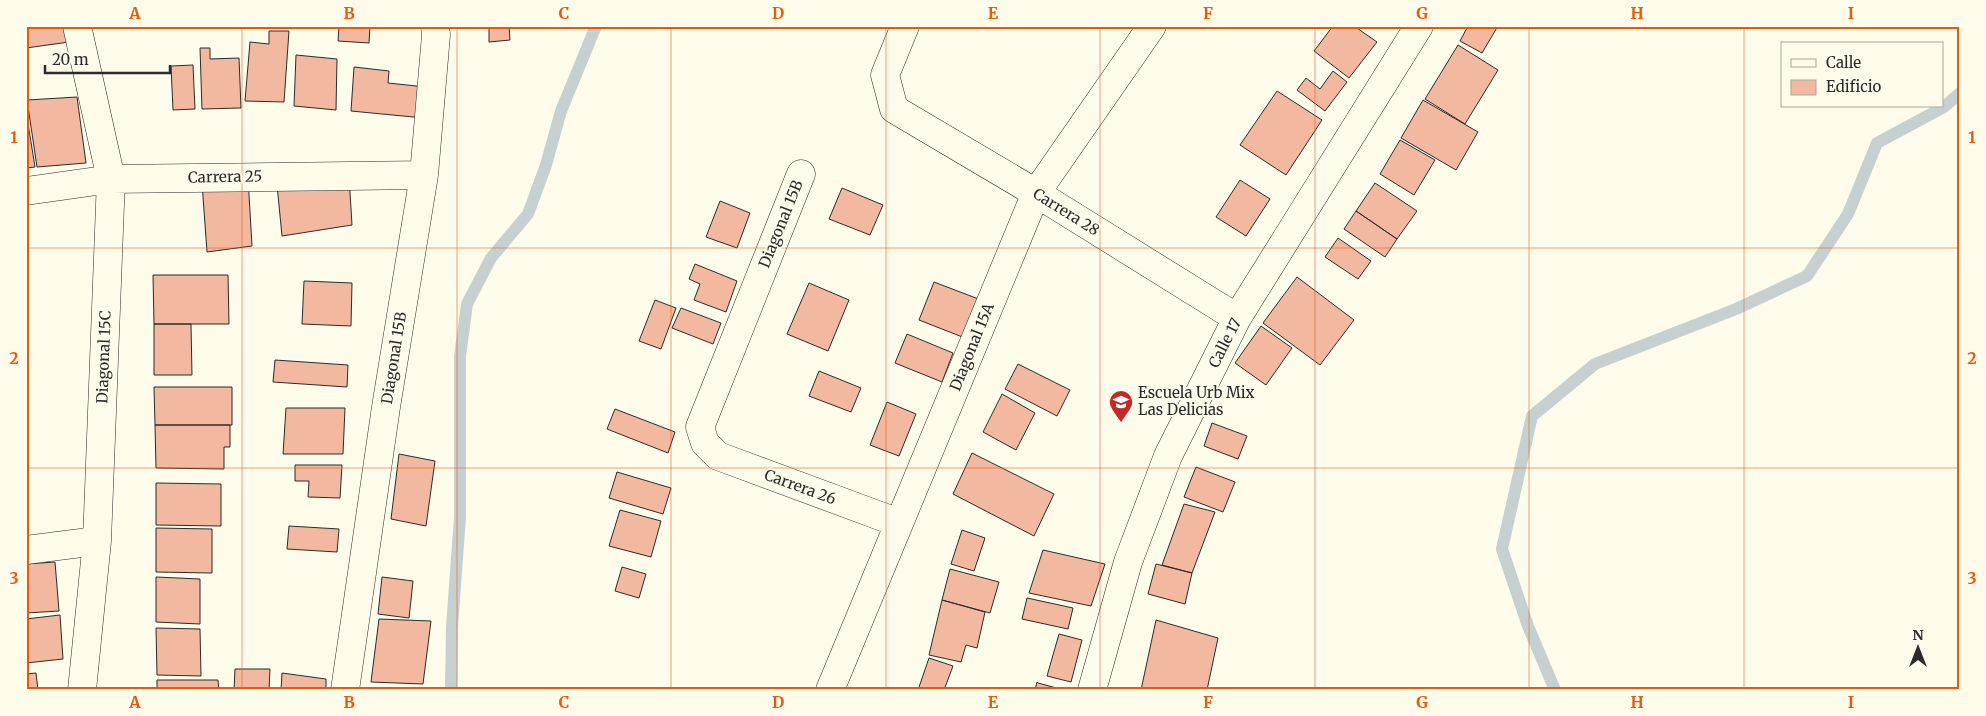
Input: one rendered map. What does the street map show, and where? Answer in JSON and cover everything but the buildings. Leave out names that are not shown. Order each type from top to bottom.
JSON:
[{"type":"street","name":"Diagonal 15C","points":[[77,26],[111,178],[97,542],[82,690]]},
{"type":"street","name":"Diagonal 15B","points":[[346,690],[386,407],[424,175],[436,35],[435,26]]},
{"type":"street","name":"Carrera 28","points":[[905,26],[886,75],[894,109],[1036,193],[1237,318]]},
{"type":"street","name":"Diagonal 15A","points":[[830,690],[1036,193],[1152,26]]},
{"type":"street","name":"Calle 17","points":[[1092,690],[1128,562],[1168,456],[1237,318],[1419,26]]},
{"type":"street","name":"Diagonal 15B","points":[[705,443],[700,427],[801,174]]},
{"type":"street","name":"Carrera 25","points":[[26,191],[111,178],[424,175]]},
{"type":"street","name":"Carrera 26","points":[[705,443],[718,456],[899,524]]},
{"type":"street","points":[[26,550],[97,542]]},
{"type":"waterway","points":[[451,690],[452,627],[460,517],[460,356],[467,304],[491,258],[528,214],[546,165],[561,111],[596,26]]},
{"type":"waterway","points":[[1944,107],[1960,93]]},
{"type":"waterway","points":[[1555,690],[1528,626],[1502,549],[1532,416],[1595,364],[1736,309],[1807,276],[1848,214],[1877,143],[1942,108]]},
{"type":"place","name":"Escuela Urb Mix Las Delicias","points":[[1121,423]]}]
